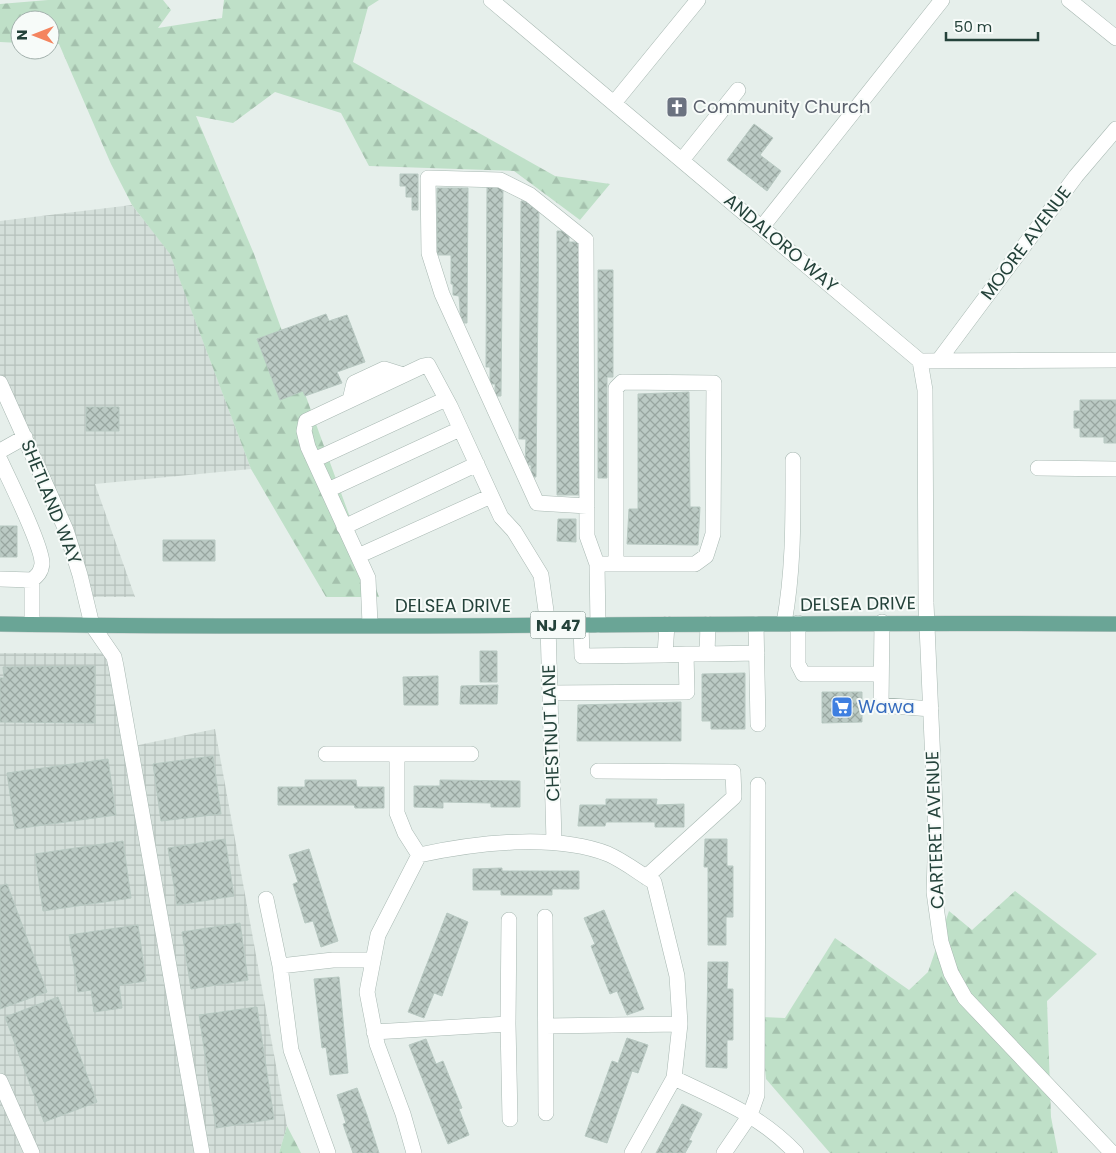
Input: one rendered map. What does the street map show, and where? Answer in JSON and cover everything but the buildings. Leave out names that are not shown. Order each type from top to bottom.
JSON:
[{"type":"main road","name":"DELSEA DRIVE","points":[[0,624],[548,626],[928,622],[1116,624]]},
{"type":"street","name":"ANDALORO WAY","points":[[491,0],[920,361]]},
{"type":"street","points":[[614,103],[698,0]]},
{"type":"street","points":[[762,227],[942,0]]},
{"type":"street","points":[[1069,0],[1116,38]]},
{"type":"street","points":[[682,160],[738,90]]},
{"type":"street","name":"MOORE AVENUE","points":[[939,360],[1076,176],[1116,129]]},
{"type":"street","points":[[587,506],[537,504],[442,294],[429,253],[428,178],[500,180],[530,194],[586,240],[587,506],[587,536],[597,564],[598,625]]},
{"type":"street","points":[[928,622],[925,390],[920,361],[1116,360]]},
{"type":"street","name":"CHESTNUT LANE","points":[[314,460],[304,431],[306,421],[428,365],[446,399],[501,517],[514,531],[541,575],[548,626],[554,841]]},
{"type":"street","points":[[597,564],[616,564],[695,564],[706,556],[712,534],[714,383],[622,382],[616,388],[616,564]]},
{"type":"street","name":"SHETLAND WAY","points":[[0,383],[71,545],[92,625],[114,657],[202,1153]]},
{"type":"street","points":[[370,624],[368,578],[314,460],[446,399]]},
{"type":"street","points":[[328,490],[460,429]]},
{"type":"street","points":[[0,451],[25,437]]},
{"type":"street","points":[[0,460],[27,521],[42,563],[40,573],[32,580],[0,579]]},
{"type":"street","points":[[793,460],[791,623],[798,664],[802,674],[881,674]]},
{"type":"street","points":[[344,527],[477,464]]},
{"type":"street","points":[[1038,468],[1116,469]]},
{"type":"street","points":[[358,556],[492,496]]},
{"type":"street","points":[[32,580],[32,624]]},
{"type":"street","points":[[882,622],[881,705],[931,708]]},
{"type":"street","name":"CARTERET AVENUE","points":[[928,622],[936,832],[934,892],[941,942],[951,973],[964,998],[1112,1153]]},
{"type":"street","points":[[665,655],[666,624]]},
{"type":"street","points":[[708,624],[708,654]]},
{"type":"street","points":[[756,624],[758,724]]},
{"type":"street","points":[[581,625],[582,656],[756,653]]},
{"type":"street","points":[[550,693],[687,692],[686,654]]},
{"type":"street","points":[[326,754],[471,754]]},
{"type":"street","points":[[397,754],[397,813],[405,833],[419,855]]},
{"type":"street","points":[[598,771],[733,772],[734,798]]},
{"type":"street","points":[[646,877],[734,798],[758,792],[758,1071],[756,1095],[750,1115],[724,1153]]},
{"type":"street","points":[[419,855],[453,848],[554,841],[608,854],[654,882],[677,976],[680,1024],[674,1078],[632,1153]]},
{"type":"street","points":[[414,1153],[403,1114],[376,1044],[366,992],[378,935],[419,855]]},
{"type":"street","points":[[266,899],[280,966],[291,1050],[328,1153]]},
{"type":"street","points":[[545,917],[546,1113]]},
{"type":"street","points":[[509,920],[508,1024],[510,1118]]},
{"type":"street","points":[[280,966],[333,960],[373,960]]},
{"type":"street","points":[[374,1032],[508,1024]]},
{"type":"street","points":[[546,1026],[680,1024]]},
{"type":"street","points":[[674,1078],[750,1115],[768,1127],[796,1153]]},
{"type":"street","points":[[0,1081],[32,1153]]},
{"type":"shaded area","points":[[132,205],[170,253],[251,469],[95,484],[135,597],[83,597],[0,376],[0,221]]},
{"type":"shaded area","points":[[0,653],[113,653],[129,747],[215,729],[287,1126],[279,1153],[0,1153]]},
{"type":"green space","points":[[48,0],[163,0],[171,10],[158,28],[222,18],[224,0],[379,0],[368,7],[353,62],[555,176],[610,184],[580,220],[514,171],[369,166],[341,113],[275,92],[233,123],[196,116],[254,254],[379,597],[326,597],[251,469],[170,254],[132,205],[111,164],[60,46],[60,10],[10,10],[10,42],[0,42],[0,4]]},
{"type":"green space","points":[[1015,891],[1097,954],[1047,1001],[1051,1117],[1058,1153],[830,1153],[766,1079],[760,1017],[785,1018],[835,938],[909,990],[928,972],[949,911],[972,930]]},
{"type":"green space","points":[[287,1126],[301,1153],[279,1153]]},
{"type":"place","name":"Community Church","points":[[677,107]]},
{"type":"place","name":"Wawa","points":[[842,707]]}]
